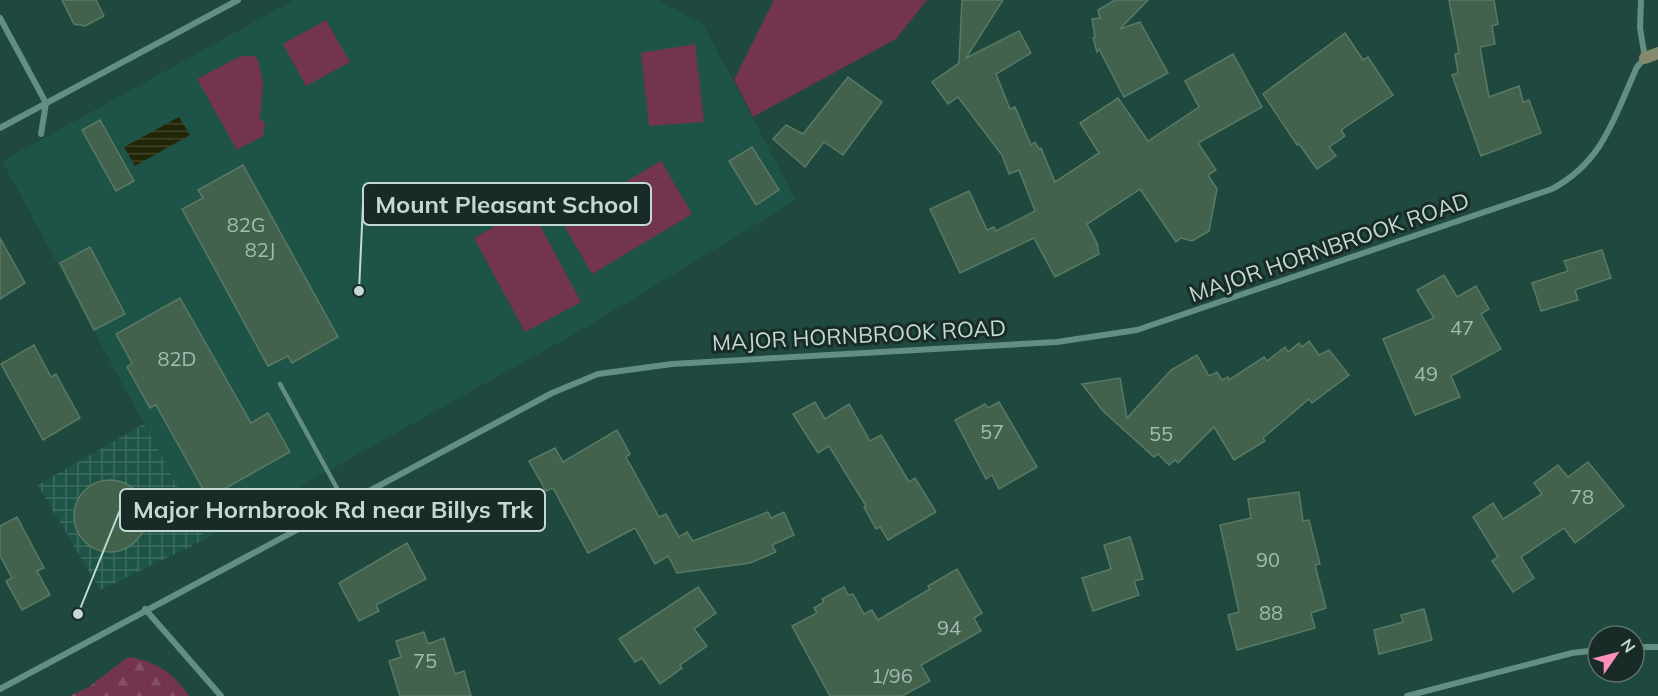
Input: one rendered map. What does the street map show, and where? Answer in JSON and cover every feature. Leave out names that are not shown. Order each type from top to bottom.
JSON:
[{"type":"street","points":[[0,128],[238,0]]},
{"type":"street","points":[[1641,0],[1640,28],[1645,58],[1658,53]]},
{"type":"street","points":[[0,18],[46,103],[41,134]]},
{"type":"street","name":"MAJOR HORNBROOK ROAD","points":[[0,689],[145,609],[552,393],[598,374],[714,360],[1092,338],[1137,330],[1511,205],[1569,180],[1583,169],[1598,150],[1637,67],[1645,58]]},
{"type":"street","points":[[145,609],[221,696]]},
{"type":"street","points":[[1407,696],[1586,652]]},
{"type":"lane","points":[[280,384],[345,503]]},
{"type":"shaded area","points":[[294,0],[657,0],[703,24],[796,200],[590,325],[206,539],[2,161]]},
{"type":"shaded area","points":[[179,117],[190,135],[135,166],[124,147]]},
{"type":"shaded area","points":[[144,424],[206,539],[100,590],[38,485]]},
{"type":"green space","points":[[774,0],[927,0],[896,39],[753,117],[734,80]]},
{"type":"green space","points":[[326,20],[350,62],[306,86],[283,44]]},
{"type":"green space","points":[[695,44],[704,122],[649,126],[641,53]]},
{"type":"green space","points":[[241,56],[254,56],[258,60],[263,83],[260,119],[265,123],[263,136],[237,150],[197,79]]},
{"type":"green space","points":[[661,161],[692,214],[592,274],[561,220]]},
{"type":"green space","points":[[530,207],[581,302],[525,332],[474,238]]},
{"type":"green space","points":[[128,657],[147,661],[163,669],[177,680],[189,696],[70,696],[89,687]]},
{"type":"building","points":[[62,0],[96,0],[104,16],[85,26],[74,24]]},
{"type":"building","points":[[962,0],[1003,0],[966,58],[1019,31],[1031,53],[996,74],[1010,109],[1015,107],[1031,145],[1035,142],[1039,149],[1041,148],[1055,182],[1099,153],[1080,123],[1118,98],[1148,141],[1199,107],[1185,81],[1233,54],[1262,107],[1198,143],[1216,170],[1208,175],[1217,189],[1209,231],[1192,241],[1181,238],[1176,242],[1140,189],[1087,224],[1097,243],[1099,254],[1055,277],[1034,238],[960,273],[930,209],[969,191],[987,230],[994,227],[996,231],[1035,211],[1019,170],[1009,174],[1002,155],[958,97],[948,104],[932,82],[959,63]]},
{"type":"building","points":[[1115,0],[1148,0],[1120,29],[1140,22],[1168,73],[1124,97],[1099,49],[1097,52],[1093,38],[1095,37],[1092,19],[1100,18],[1098,10]]},
{"type":"building","points":[[1449,0],[1494,0],[1498,24],[1492,26],[1495,44],[1480,47],[1489,97],[1519,86],[1523,102],[1529,100],[1541,133],[1481,156],[1452,75],[1458,73],[1455,54],[1459,53]]},
{"type":"building","points":[[1345,33],[1363,60],[1368,57],[1393,95],[1341,130],[1345,136],[1329,147],[1336,156],[1317,169],[1299,144],[1297,145],[1263,94]]},
{"type":"building","points":[[848,77],[882,102],[843,155],[824,142],[805,167],[773,139],[786,125],[803,134]]},
{"type":"building","points":[[100,120],[134,181],[116,191],[82,130]]},
{"type":"building","points":[[752,147],[779,190],[756,205],[729,161]]},
{"type":"building","points":[[243,165],[338,337],[292,363],[288,356],[268,366],[182,209],[203,198],[198,190]]},
{"type":"building","points":[[0,238],[25,283],[0,299]]},
{"type":"building","points":[[90,247],[125,314],[94,330],[60,263]]},
{"type":"building","points":[[1602,250],[1611,278],[1575,290],[1578,300],[1541,311],[1532,283],[1568,271],[1564,261]]},
{"type":"building","points":[[1444,275],[1457,297],[1476,286],[1489,309],[1481,314],[1501,349],[1451,376],[1460,397],[1415,415],[1383,339],[1434,318],[1417,290]]},
{"type":"building","points":[[180,298],[251,423],[268,413],[290,452],[208,498],[156,405],[150,408],[127,367],[132,363],[116,334]]},
{"type":"building","points":[[1309,341],[1319,355],[1329,350],[1349,375],[1312,403],[1309,399],[1263,438],[1265,441],[1234,460],[1214,427],[1178,463],[1175,460],[1169,465],[1158,454],[1154,457],[1103,411],[1082,384],[1120,378],[1127,418],[1171,370],[1197,355],[1209,376],[1217,372],[1222,380],[1228,377],[1229,380],[1264,357],[1267,361],[1285,347],[1288,352],[1299,343],[1302,347]]},
{"type":"building","points":[[34,345],[51,377],[56,374],[80,418],[43,440],[1,364]]},
{"type":"building","points":[[815,402],[825,419],[849,404],[870,441],[881,435],[909,482],[915,478],[936,512],[888,540],[880,527],[876,529],[864,507],[866,506],[829,446],[818,453],[793,414]]},
{"type":"building","points":[[999,402],[1037,467],[999,489],[992,475],[986,479],[955,420],[985,404],[988,408]]},
{"type":"building","points":[[617,430],[630,454],[626,457],[659,517],[666,514],[679,537],[687,532],[693,541],[768,512],[771,518],[784,512],[794,535],[772,545],[776,552],[750,563],[677,573],[668,556],[655,564],[635,528],[588,553],[553,488],[546,491],[529,461],[555,448],[563,462]]},
{"type":"building","points":[[1588,462],[1624,506],[1575,543],[1564,528],[1521,557],[1534,578],[1513,592],[1492,561],[1498,557],[1473,517],[1493,503],[1503,519],[1542,494],[1534,483],[1558,465],[1568,477]]},
{"type":"building","points":[[110,480],[130,486],[140,496],[146,516],[140,536],[130,546],[110,552],[90,546],[80,536],[74,516],[80,496],[90,486]]},
{"type":"building","points":[[1299,492],[1303,521],[1309,520],[1320,564],[1315,565],[1326,608],[1311,613],[1315,628],[1237,650],[1228,615],[1239,612],[1220,525],[1251,518],[1248,499]]},
{"type":"building","points":[[17,517],[44,568],[37,571],[50,595],[22,610],[6,581],[12,578],[0,556],[0,526]]},
{"type":"building","points":[[1130,537],[1143,579],[1134,581],[1139,595],[1093,611],[1082,578],[1111,569],[1104,545]]},
{"type":"building","points":[[407,543],[426,579],[376,605],[379,611],[359,621],[339,583]]},
{"type":"building","points":[[957,569],[982,613],[974,618],[981,631],[921,665],[930,681],[902,696],[830,696],[792,626],[817,613],[814,608],[824,602],[822,599],[844,587],[848,595],[853,594],[864,614],[872,610],[878,620],[930,589],[928,586]]},
{"type":"building","points":[[698,587],[716,613],[694,629],[707,646],[680,665],[682,668],[660,684],[642,658],[635,662],[619,639]]},
{"type":"building","points":[[1424,609],[1432,640],[1379,654],[1374,630],[1403,622],[1401,615]]},
{"type":"building","points":[[424,632],[428,644],[444,638],[455,674],[464,671],[471,696],[400,696],[389,661],[401,657],[396,641]]},
{"type":"place","name":"Mount Pleasant School","points":[[359,291]]},
{"type":"place","name":"Major Hornbrook Rd near Billys Trk","points":[[78,614]]}]
